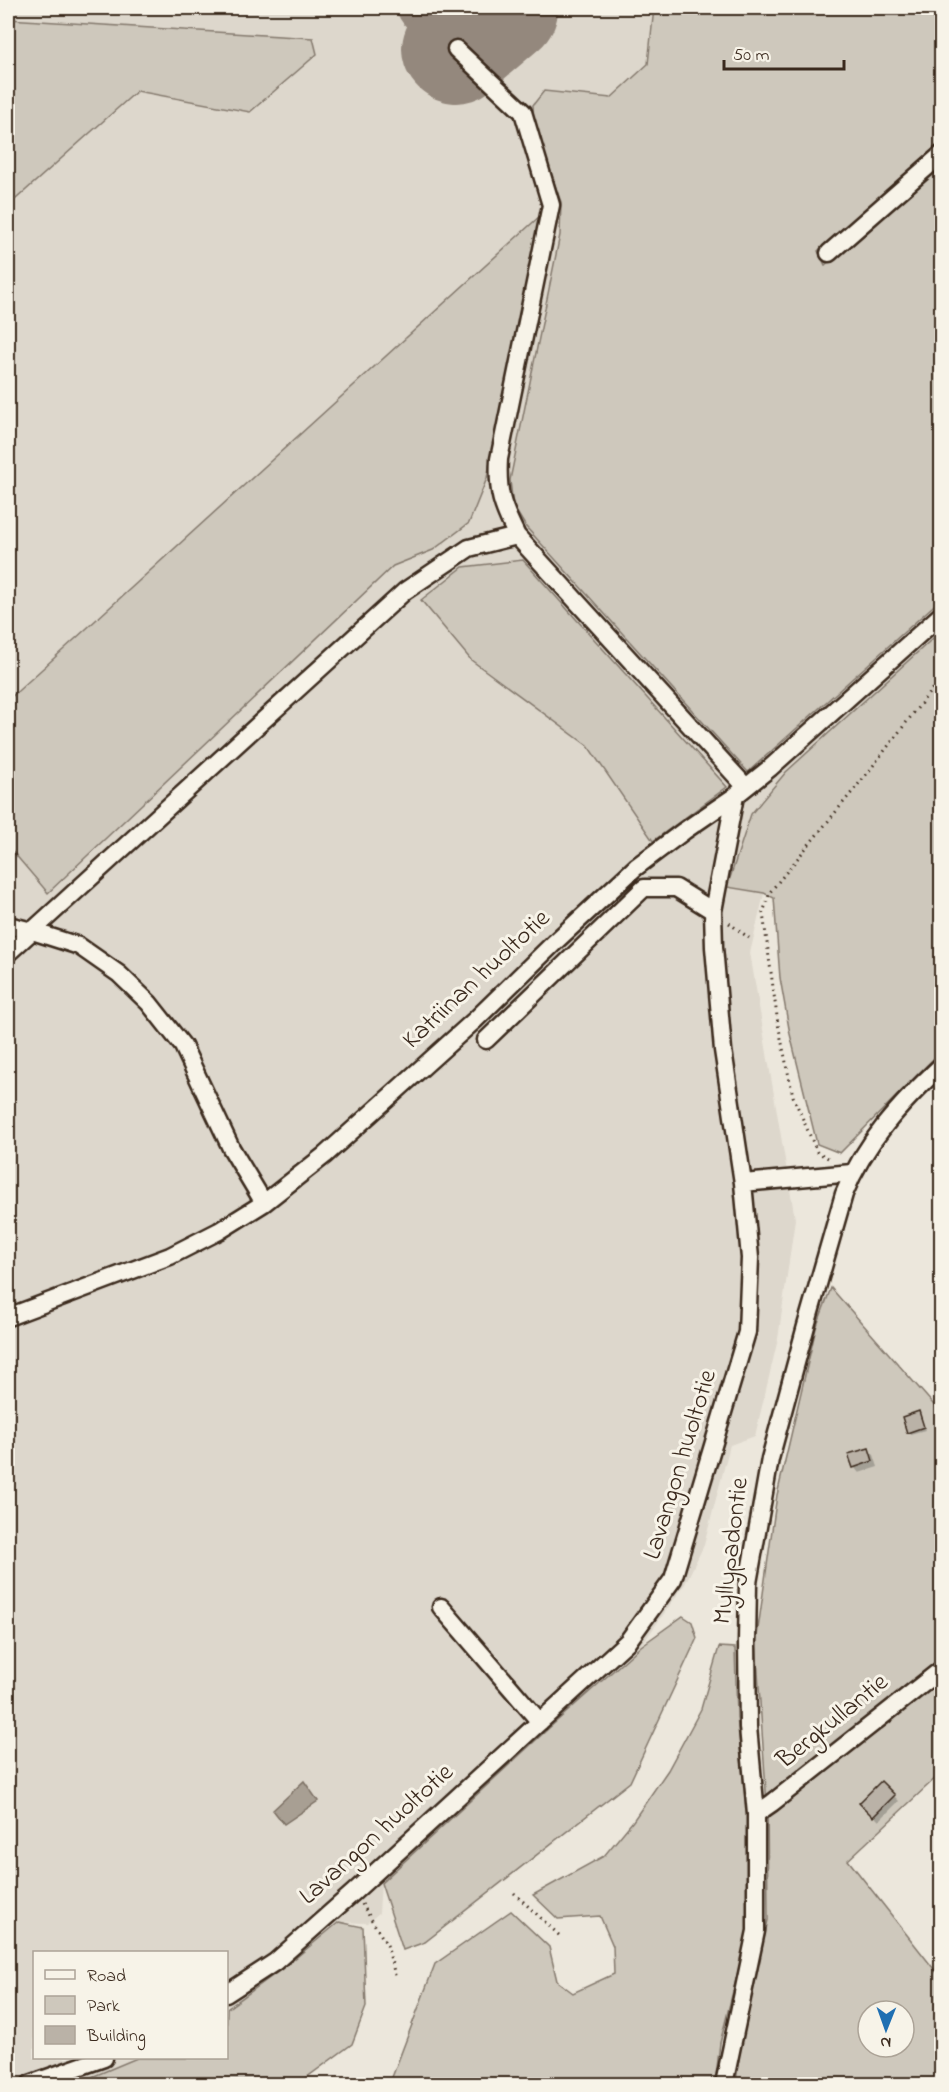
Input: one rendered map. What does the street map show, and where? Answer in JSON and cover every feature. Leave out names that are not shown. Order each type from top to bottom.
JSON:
[{"type":"street","points":[[456,49],[523,112],[551,204],[499,459],[498,483],[502,505],[517,536],[740,792]]},
{"type":"street","points":[[829,253],[942,154]]},
{"type":"street","points":[[8,953],[405,591],[469,548],[517,536]]},
{"type":"street","name":"Katriinan huoltotie","points":[[8,1317],[170,1256],[219,1231],[264,1203],[325,1155],[475,1020],[636,867],[770,768],[942,614]]},
{"type":"street","name":"Lavangon huoltotie","points":[[228,1993],[275,1962],[628,1641],[674,1579],[747,1332],[750,1258],[743,1183],[723,1050],[713,911],[740,792]]},
{"type":"street","points":[[486,1040],[644,888],[676,888],[713,911]]},
{"type":"street","points":[[8,925],[79,946],[119,974],[148,1003],[183,1046],[231,1148],[264,1203]]},
{"type":"street","name":"Myllypadontie","points":[[724,2085],[756,1932],[756,1814],[748,1727],[748,1583],[770,1459],[806,1326],[852,1173],[902,1104],[942,1065]]},
{"type":"street","points":[[743,1183],[852,1173]]},
{"type":"street","points":[[441,1607],[540,1722]]},
{"type":"street","name":"Bergkullantie","points":[[756,1814],[942,1668]]},
{"type":"street","points":[[30,2085],[101,2059]]},
{"type":"path","points":[[817,1152],[793,1096],[778,1024],[763,913],[770,892],[866,775],[942,676]]},
{"type":"path","points":[[713,911],[749,938]]},
{"type":"path","points":[[354,1892],[373,1918],[387,1945],[396,1980]]},
{"type":"path","points":[[514,1893],[561,1937]]},
{"type":"shaded area","points":[[8,8],[941,8],[941,667],[764,894],[750,953],[795,1219],[778,1339],[755,1436],[730,1445],[704,1545],[685,1584],[641,1646],[381,1883],[379,1913],[367,1923],[339,1922],[286,1966],[228,2008],[228,1951],[33,1951],[33,2059],[135,2059],[75,2084],[8,2084]]},
{"type":"shaded area","points":[[304,1781],[318,1801],[284,1824],[273,1810]]},
{"type":"green space","points":[[654,8],[941,8],[941,142],[818,251],[825,265],[941,162],[941,599],[748,772],[526,527],[513,506],[510,480],[560,235],[561,202],[534,126],[533,105],[544,91],[611,98],[648,64]]},
{"type":"green space","points":[[8,19],[313,38],[317,54],[250,112],[137,91],[8,206]]},
{"type":"green space","points":[[541,215],[487,478],[469,523],[433,550],[393,566],[48,893],[8,846],[8,700]]},
{"type":"green space","points":[[523,560],[727,787],[653,841],[588,746],[471,660],[421,600],[463,567]]},
{"type":"green space","points":[[941,631],[941,1051],[840,1153],[817,1144],[790,1034],[780,978],[774,898],[764,893],[727,887],[751,814],[786,772]]},
{"type":"green space","points":[[831,1288],[941,1413],[941,1773],[848,1860],[941,1978],[941,2084],[736,2084],[739,2056],[768,1920],[767,1805],[756,1643],[777,1495],[816,1328]]},
{"type":"green space","points":[[683,1616],[692,1622],[697,1638],[630,1782],[425,1942],[403,1950],[381,1883],[641,1646]]},
{"type":"green space","points":[[719,1647],[735,1648],[737,1717],[747,1818],[749,1928],[720,2043],[715,2084],[386,2084],[391,2080],[435,1964],[511,1911],[549,1947],[557,1981],[573,1993],[614,1974],[613,1946],[600,1916],[558,1919],[533,1895],[604,1856],[633,1821],[668,1770],[701,1709]]},
{"type":"green space","points":[[339,1922],[363,1927],[366,2007],[352,2044],[303,2080],[292,2084],[75,2084],[135,2059],[228,2059],[228,2008],[286,1966]]},
{"type":"building","points":[[919,1411],[924,1427],[907,1433],[902,1417]]},
{"type":"building","points":[[869,1448],[873,1461],[853,1468],[848,1454]]},
{"type":"building","points":[[881,1781],[895,1795],[873,1817],[859,1803]]},
{"type":"taxiway","points":[[419,8],[456,49]]},
{"type":"runway","points":[[456,49],[504,8]]}]
